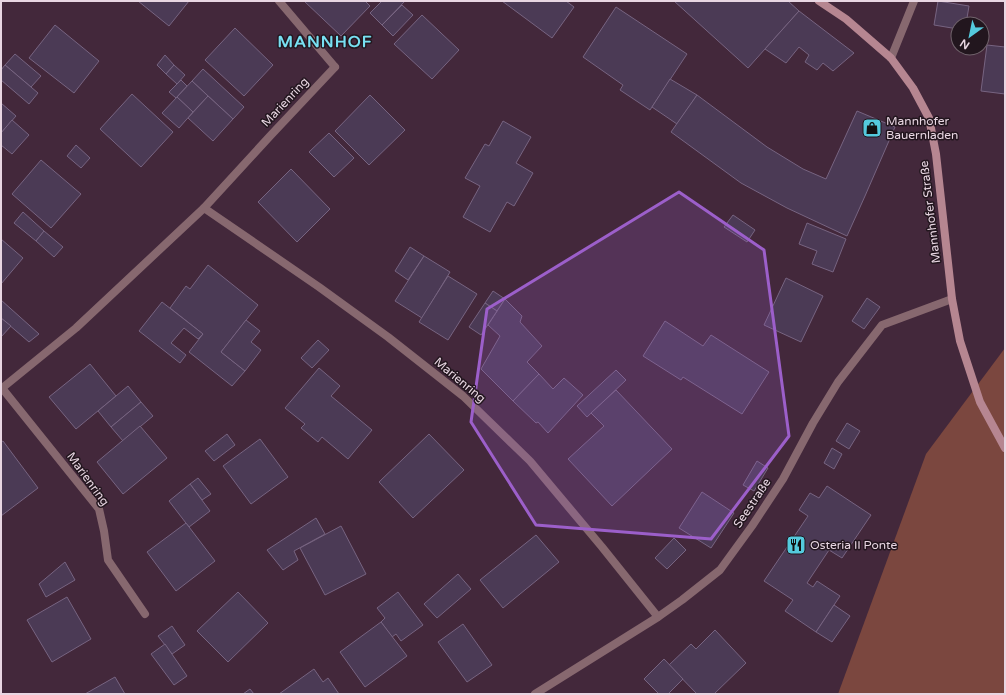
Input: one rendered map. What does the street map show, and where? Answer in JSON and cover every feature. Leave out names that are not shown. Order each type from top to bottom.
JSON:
[{"type":"main road","name":"Mannhofer Straße","points":[[818,1],[846,19],[891,58],[913,88],[929,118],[936,154],[952,299],[960,341],[980,402],[1005,448]]},
{"type":"street","name":"Marienring","points":[[145,614],[108,560],[104,531],[98,510],[2,389],[76,328],[204,208],[335,67],[279,1]]},
{"type":"street","points":[[891,58],[914,1]]},
{"type":"street","name":"Marienring","points":[[204,208],[319,287],[463,396],[530,461],[658,617]]},
{"type":"street","name":"Seestraße","points":[[535,694],[658,617],[720,570],[752,526],[783,479],[813,423],[838,382],[882,325],[952,299]]},
{"type":"highlighted area","points":[[679,192],[764,250],[789,436],[711,539],[536,525],[471,422],[487,309]]},
{"type":"shaded area","points":[[1005,348],[1005,694],[838,694],[926,454]]},
{"type":"building","points":[[138,1],[189,1],[169,26]]},
{"type":"building","points":[[304,1],[365,1],[370,6],[341,36]]},
{"type":"building","points":[[382,1],[405,1],[382,25],[370,13]]},
{"type":"building","points":[[502,1],[566,1],[574,7],[552,38]]},
{"type":"building","points":[[674,1],[788,1],[799,11],[748,68]]},
{"type":"building","points":[[938,1],[969,6],[967,16],[950,16],[950,28],[934,25]]},
{"type":"building","points":[[402,5],[413,15],[393,36],[382,25]]},
{"type":"building","points":[[616,7],[687,54],[650,110],[620,90],[623,85],[583,57]]},
{"type":"building","points":[[799,11],[854,53],[833,71],[823,63],[817,70],[805,62],[809,55],[799,47],[786,63],[765,49]]},
{"type":"building","points":[[422,15],[459,50],[432,79],[394,44]]},
{"type":"building","points":[[55,25],[99,61],[74,93],[29,58]]},
{"type":"building","points":[[235,28],[273,65],[244,96],[205,60]]},
{"type":"building","points":[[990,45],[1005,47],[1005,94],[981,91],[986,56],[990,56]]},
{"type":"building","points":[[15,54],[41,76],[31,87],[5,65]]},
{"type":"building","points":[[165,55],[174,65],[166,74],[157,65]]},
{"type":"building","points":[[5,65],[38,93],[29,104],[1,80],[1,70]]},
{"type":"building","points":[[174,65],[185,75],[177,84],[166,74]]},
{"type":"building","points":[[203,69],[244,107],[233,119],[192,81]]},
{"type":"building","points":[[670,79],[697,95],[677,124],[652,107]]},
{"type":"building","points":[[181,80],[187,86],[176,98],[169,92]]},
{"type":"building","points":[[192,81],[208,96],[193,112],[177,97]]},
{"type":"building","points":[[132,94],[173,132],[141,167],[100,129]]},
{"type":"building","points":[[370,95],[405,130],[369,165],[335,131]]},
{"type":"building","points":[[697,95],[767,147],[803,169],[826,179],[857,111],[895,127],[847,236],[787,208],[741,183],[671,132]]},
{"type":"building","points":[[208,96],[233,119],[213,141],[188,118]]},
{"type":"building","points":[[177,97],[193,112],[179,128],[162,113]]},
{"type":"building","points":[[1,103],[16,116],[1,133]]},
{"type":"building","points":[[12,120],[29,135],[12,154],[1,145],[1,133]]},
{"type":"building","points":[[503,121],[531,137],[516,163],[533,173],[514,206],[507,202],[490,232],[463,217],[480,186],[465,178],[485,144],[489,146]]},
{"type":"building","points":[[329,133],[354,158],[334,177],[309,152]]},
{"type":"building","points":[[76,145],[90,158],[81,168],[67,156]]},
{"type":"building","points":[[41,160],[81,194],[51,228],[12,194]]},
{"type":"building","points":[[291,169],[330,209],[297,242],[258,202]]},
{"type":"building","points":[[23,212],[44,231],[36,241],[14,223]]},
{"type":"building","points":[[733,215],[755,230],[747,242],[724,227]]},
{"type":"building","points":[[807,223],[846,239],[833,272],[812,264],[817,251],[799,244]]},
{"type":"building","points":[[44,231],[63,247],[54,257],[36,241]]},
{"type":"building","points":[[1,239],[23,258],[1,284]]},
{"type":"building","points":[[410,247],[424,256],[408,280],[395,271]]},
{"type":"building","points":[[424,256],[450,272],[422,318],[395,301]]},
{"type":"building","points":[[208,265],[258,305],[221,352],[245,371],[232,386],[189,352],[203,334],[170,308],[186,286],[190,289]]},
{"type":"building","points":[[448,276],[477,294],[448,340],[419,322]]},
{"type":"building","points":[[786,278],[823,296],[801,342],[764,325]]},
{"type":"building","points":[[493,291],[505,299],[497,311],[485,303]]},
{"type":"building","points":[[867,298],[880,307],[864,329],[852,321]]},
{"type":"building","points":[[505,299],[522,316],[520,322],[542,346],[527,362],[539,374],[513,401],[481,369],[500,336],[488,325]]},
{"type":"building","points":[[1,300],[39,334],[29,342],[1,318]]},
{"type":"building","points":[[162,302],[203,334],[198,339],[184,328],[171,343],[186,355],[180,363],[139,331]]},
{"type":"building","points":[[485,303],[497,311],[481,335],[469,327]]},
{"type":"building","points":[[1,318],[11,326],[1,337]]},
{"type":"building","points":[[246,320],[260,331],[251,342],[261,350],[245,371],[221,352]]},
{"type":"building","points":[[665,321],[703,346],[711,335],[769,372],[742,414],[683,377],[681,380],[643,356]]},
{"type":"building","points":[[318,340],[329,350],[312,368],[301,358]]},
{"type":"building","points":[[90,364],[116,396],[76,429],[49,397]]},
{"type":"building","points":[[319,368],[340,386],[331,396],[372,430],[348,459],[322,437],[318,442],[301,428],[305,424],[285,408]]},
{"type":"building","points":[[616,370],[626,380],[587,417],[577,406]]},
{"type":"building","points":[[539,374],[553,389],[564,378],[583,395],[548,433],[538,422],[536,423],[513,401]]},
{"type":"building","points":[[128,386],[141,402],[111,427],[98,411]]},
{"type":"building","points":[[616,390],[672,449],[612,506],[568,459],[604,426],[591,413]]},
{"type":"building","points":[[141,402],[153,416],[123,441],[111,427]]},
{"type":"building","points":[[847,423],[860,431],[849,449],[836,441]]},
{"type":"building","points":[[140,426],[167,458],[123,494],[97,462]]},
{"type":"building","points":[[227,434],[235,445],[214,461],[205,451]]},
{"type":"building","points":[[429,434],[464,470],[413,518],[379,482]]},
{"type":"building","points":[[260,439],[288,477],[251,504],[223,466]]},
{"type":"building","points":[[3,441],[38,488],[1,516],[1,442]]},
{"type":"building","points":[[832,448],[842,454],[834,469],[824,463]]},
{"type":"building","points":[[757,461],[768,468],[754,491],[743,485]]},
{"type":"building","points":[[198,478],[211,494],[202,500],[190,484]]},
{"type":"building","points":[[190,484],[210,511],[189,527],[169,501]]},
{"type":"building","points":[[827,486],[871,515],[842,558],[829,550],[807,583],[813,587],[817,581],[840,596],[816,632],[785,611],[793,600],[764,581],[808,516],[799,510],[810,493],[819,498]]},
{"type":"building","points":[[702,492],[734,513],[711,548],[679,528]]},
{"type":"building","points":[[316,518],[325,534],[294,551],[298,560],[283,570],[267,550]]},
{"type":"building","points":[[186,523],[215,561],[176,591],[147,552]]},
{"type":"building","points":[[341,526],[366,574],[325,595],[300,548]]},
{"type":"building","points":[[536,535],[559,562],[503,608],[480,580]]},
{"type":"building","points":[[674,538],[686,550],[667,569],[655,558]]},
{"type":"building","points":[[65,562],[75,580],[46,597],[39,584]]},
{"type":"building","points":[[458,574],[471,589],[437,618],[424,604]]},
{"type":"building","points":[[238,592],[268,623],[228,662],[197,631]]},
{"type":"building","points":[[398,592],[423,625],[401,641],[396,634],[392,637],[381,622],[385,618],[377,608]]},
{"type":"building","points":[[67,597],[91,639],[52,662],[27,620]]},
{"type":"building","points":[[834,605],[850,616],[832,642],[816,632]]},
{"type":"building","points":[[381,622],[407,656],[365,687],[340,652]]},
{"type":"building","points":[[463,624],[492,665],[467,682],[438,642]]},
{"type":"building","points":[[172,626],[185,645],[172,654],[158,636]]},
{"type":"building","points":[[715,630],[746,663],[714,694],[697,694],[669,665],[691,644],[696,649]]},
{"type":"building","points":[[165,644],[187,676],[174,685],[151,654]]},
{"type":"building","points":[[664,659],[683,679],[668,694],[659,694],[644,679]]},
{"type":"building","points":[[314,669],[323,682],[328,678],[339,694],[279,694]]},
{"type":"building","points":[[115,677],[125,694],[85,694]]},
{"type":"building","points":[[250,689],[254,694],[243,694]]},
{"type":"place","name":"Mannhofer Bauernladen","points":[[872,128]]},
{"type":"place","name":"Osteria Il Ponte","points":[[796,545]]},
{"type":"district","name":"MANNHOF","points":[[325,41]]}]
